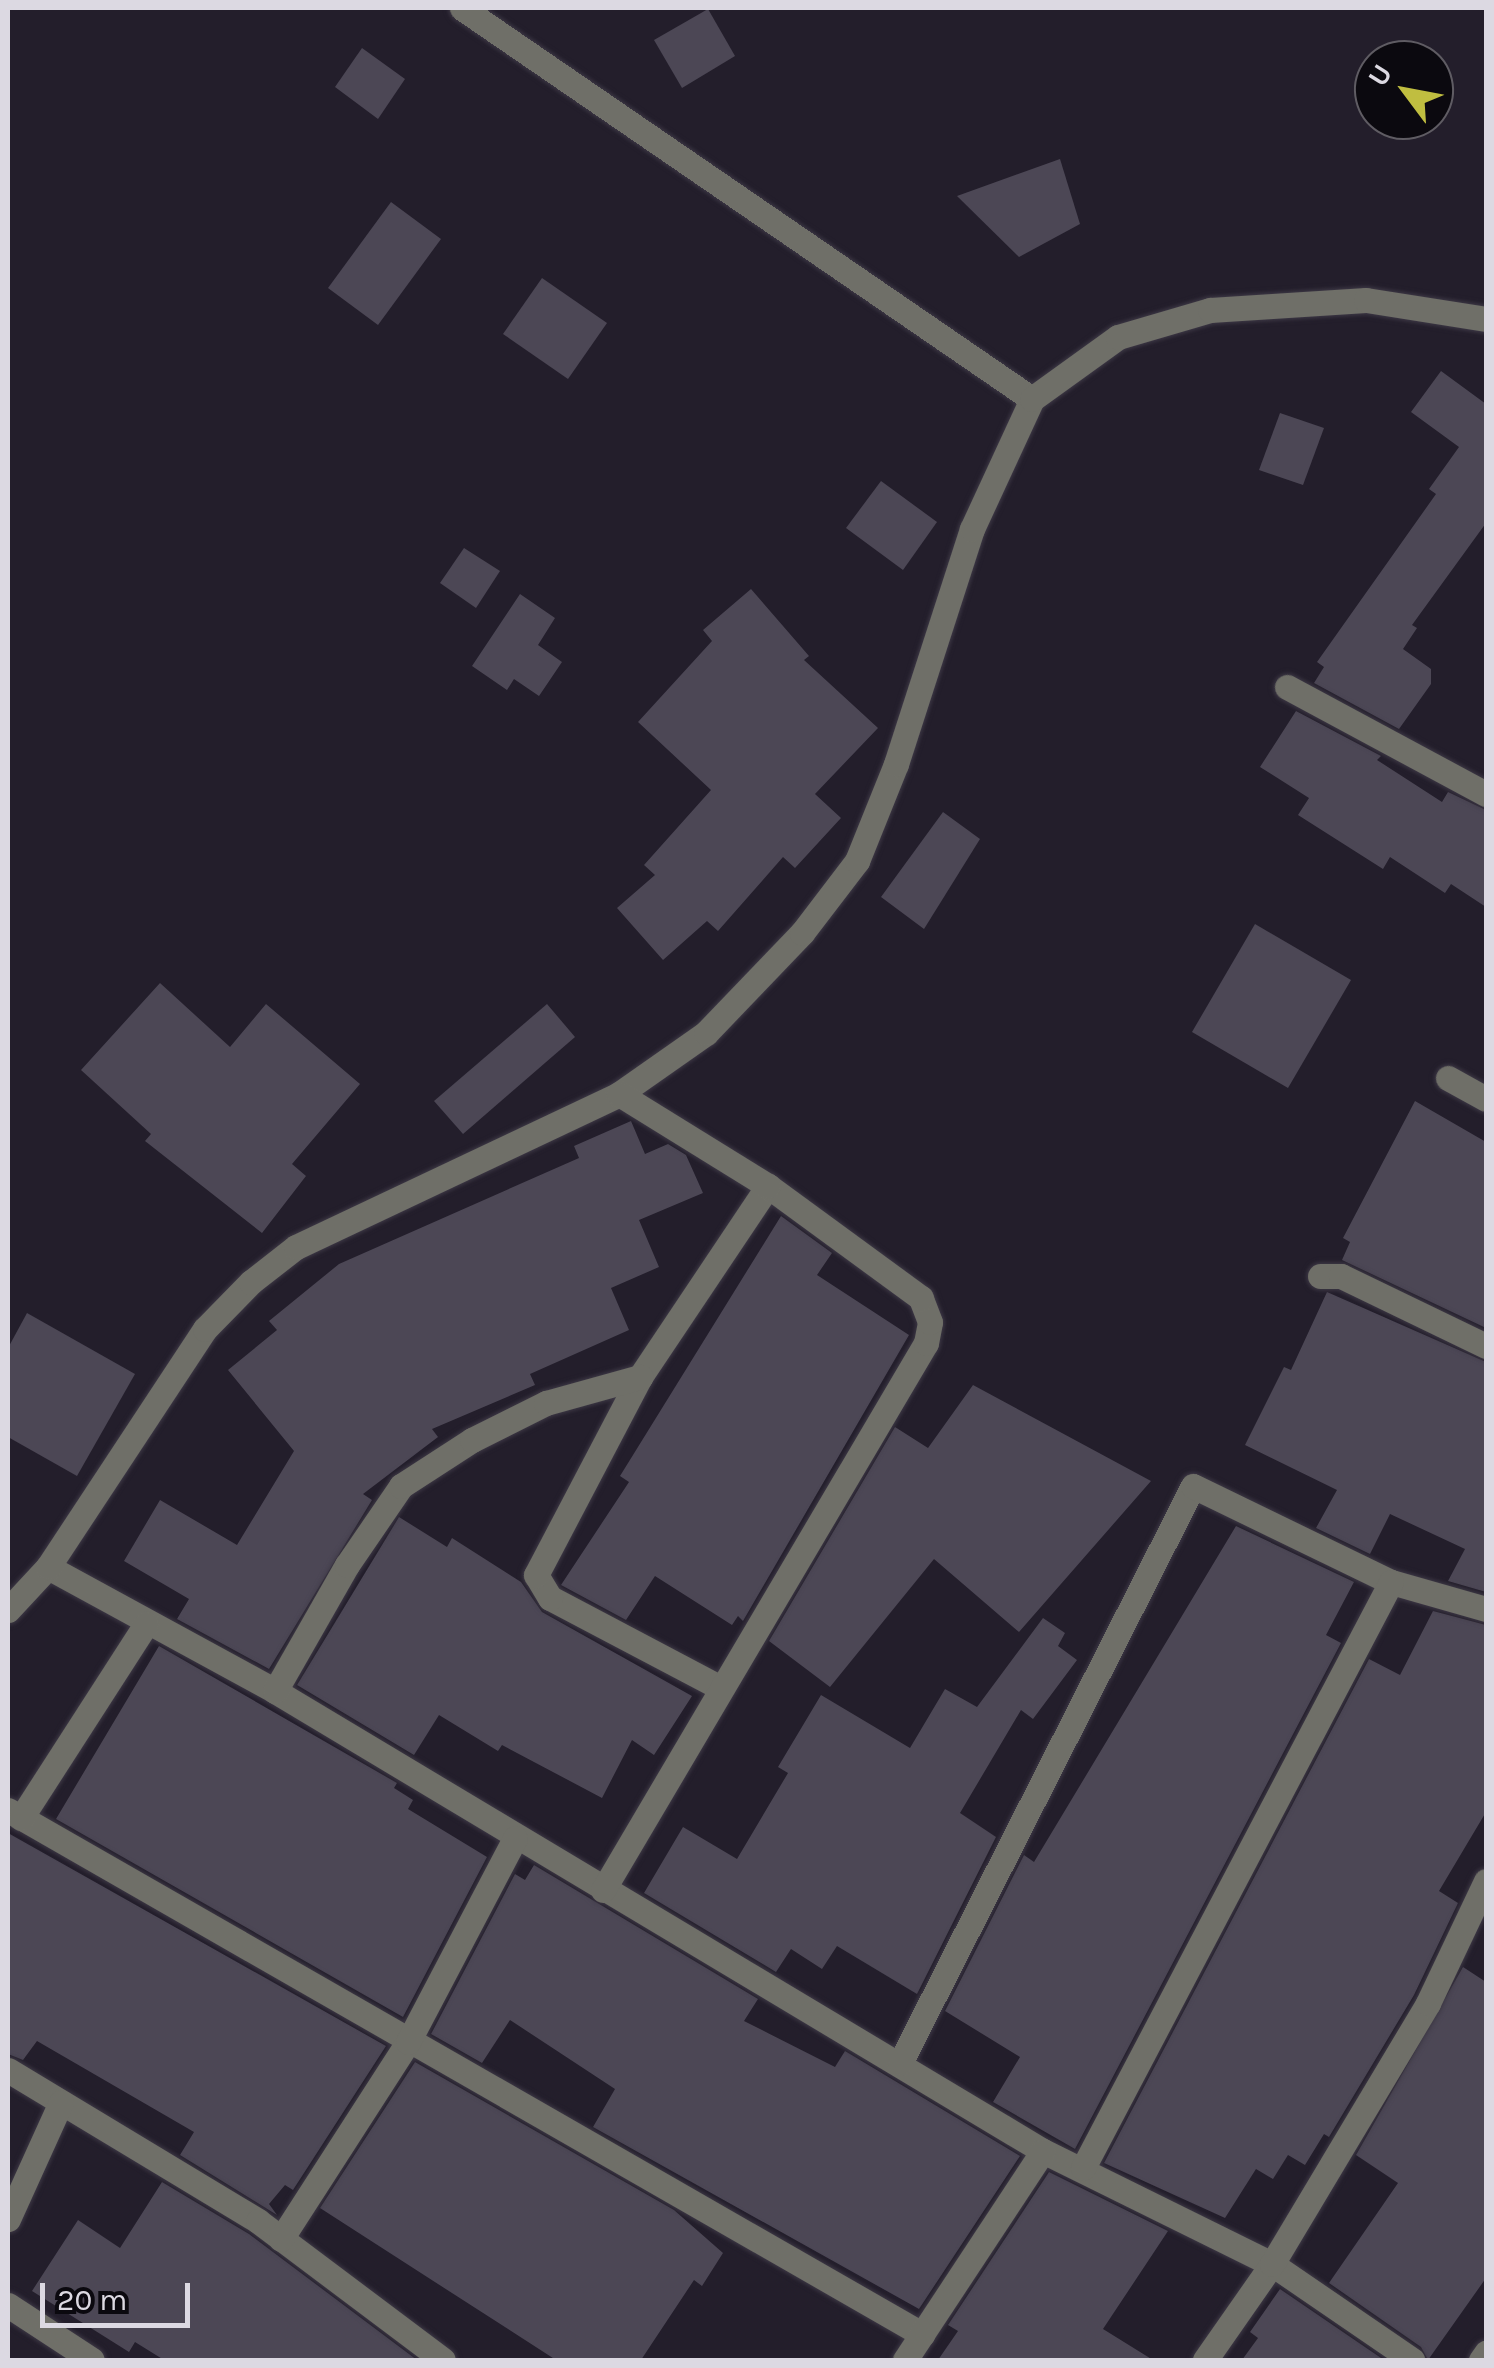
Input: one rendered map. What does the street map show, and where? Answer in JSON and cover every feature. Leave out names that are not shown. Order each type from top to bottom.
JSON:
[{"type":"street","points":[[462,8],[1032,399]]},
{"type":"street","points":[[8,1610],[48,1567],[205,1329],[250,1282],[296,1247],[620,1094],[706,1033],[758,985],[857,861],[896,764],[972,528],[1032,399],[1118,337],[1210,310],[1366,300],[1486,319]]},
{"type":"street","points":[[1286,687],[1486,794]]},
{"type":"street","points":[[1448,1078],[1486,1098]]},
{"type":"street","points":[[602,1890],[926,1343],[930,1322],[921,1298],[768,1186],[620,1094]]},
{"type":"street","points":[[719,1687],[550,1598],[538,1584],[539,1567],[640,1377],[768,1186]]},
{"type":"street","points":[[1320,1276],[1341,1276],[1486,1346]]},
{"type":"street","points":[[275,1692],[347,1564],[400,1486],[472,1440],[546,1404],[640,1377]]},
{"type":"street","points":[[900,2063],[1192,1486],[1390,1582],[1486,1609]]},
{"type":"street","points":[[48,1567],[275,1692],[1043,2151],[1272,2264],[1412,2360]]},
{"type":"street","points":[[1083,2168],[1390,1582]]},
{"type":"street","points":[[146,1624],[14,1814],[922,2334]]},
{"type":"street","points":[[281,2239],[408,2042],[515,1838]]},
{"type":"street","points":[[1205,2360],[1272,2264],[1428,2003],[1486,1881]]},
{"type":"street","points":[[8,2070],[281,2239],[443,2360]]},
{"type":"street","points":[[8,2220],[61,2102]]},
{"type":"street","points":[[905,2360],[1043,2151]]},
{"type":"street","points":[[8,2305],[92,2360]]},
{"type":"street","points":[[1482,2360],[1486,2353]]},
{"type":"building","points":[[708,9],[735,56],[682,88],[654,40]]},
{"type":"building","points":[[362,48],[405,79],[378,119],[335,87]]},
{"type":"building","points":[[1060,159],[1080,224],[1019,257],[957,196]]},
{"type":"building","points":[[391,202],[441,239],[378,325],[328,288]]},
{"type":"building","points":[[542,278],[607,323],[568,379],[503,334]]},
{"type":"building","points":[[1441,371],[1486,404],[1486,523],[1412,625],[1417,628],[1403,649],[1431,669],[1431,684],[1399,729],[1314,683],[1324,667],[1317,662],[1436,494],[1429,489],[1459,447],[1411,412]]},
{"type":"building","points":[[1280,413],[1324,428],[1303,485],[1259,470]]},
{"type":"building","points":[[881,481],[937,522],[903,570],[846,528]]},
{"type":"building","points":[[464,548],[500,571],[476,608],[440,583]]},
{"type":"building","points":[[751,589],[809,656],[804,660],[878,728],[815,794],[841,818],[795,868],[783,857],[718,931],[707,921],[663,960],[617,908],[655,875],[644,865],[711,790],[638,722],[712,641],[703,630]]},
{"type":"building","points":[[520,594],[555,618],[538,645],[562,662],[539,696],[514,679],[507,690],[472,666]]},
{"type":"building","points":[[1296,711],[1381,756],[1377,760],[1442,802],[1448,792],[1486,810],[1486,907],[1451,884],[1445,893],[1390,857],[1383,869],[1298,815],[1309,798],[1260,767]]},
{"type":"building","points":[[943,812],[980,839],[924,929],[881,897]]},
{"type":"building","points":[[1255,924],[1351,980],[1288,1088],[1192,1032]]},
{"type":"building","points":[[160,983],[230,1047],[266,1004],[360,1084],[292,1164],[306,1176],[262,1233],[145,1141],[151,1134],[81,1070]]},
{"type":"building","points":[[547,1004],[575,1037],[463,1134],[434,1101]]},
{"type":"building","points":[[1415,1101],[1486,1142],[1486,1328],[1342,1260],[1350,1242],[1343,1238]]},
{"type":"building","points":[[631,1121],[645,1154],[668,1144],[686,1155],[703,1193],[639,1220],[659,1267],[611,1288],[629,1330],[530,1374],[535,1385],[432,1429],[438,1437],[363,1494],[372,1500],[269,1669],[177,1619],[189,1599],[124,1561],[160,1500],[237,1545],[294,1451],[228,1370],[277,1330],[269,1321],[339,1264],[579,1158],[574,1146]]},
{"type":"building","points":[[781,1216],[832,1253],[817,1275],[909,1335],[743,1621],[738,1616],[732,1625],[655,1576],[626,1620],[561,1585],[629,1482],[620,1476]]},
{"type":"building","points":[[1327,1292],[1486,1362],[1486,1592],[1448,1581],[1465,1549],[1390,1514],[1370,1554],[1316,1528],[1337,1490],[1245,1445],[1284,1367],[1291,1370]]},
{"type":"building","points":[[27,1313],[135,1374],[77,1476],[8,1437],[8,1348]]},
{"type":"building","points":[[973,1385],[1151,1481],[1019,1632],[934,1559],[830,1687],[769,1641],[895,1427],[928,1448]]},
{"type":"building","points":[[399,1517],[447,1547],[452,1538],[521,1582],[542,1612],[692,1696],[654,1755],[632,1740],[602,1798],[502,1745],[498,1751],[439,1715],[414,1755],[297,1685]]},
{"type":"building","points":[[1236,1526],[1354,1582],[1326,1635],[1341,1643],[1075,2149],[993,2102],[1020,2057],[945,2011],[1024,1855],[1034,1862]]},
{"type":"building","points":[[1433,1611],[1486,1625],[1486,1812],[1439,1891],[1458,1903],[1414,1995],[1329,2137],[1324,2134],[1305,2165],[1288,2155],[1273,2179],[1256,2169],[1225,2218],[1104,2163],[1369,1659],[1400,1675]]},
{"type":"building","points":[[1043,1618],[1065,1633],[1058,1646],[1077,1660],[1033,1719],[1021,1710],[960,1813],[996,1837],[917,1994],[837,1946],[822,1969],[791,1949],[776,1972],[644,1893],[683,1827],[737,1859],[788,1773],[778,1767],[821,1695],[910,1748],[945,1689],[977,1707]]},
{"type":"building","points":[[159,1646],[397,1783],[394,1788],[413,1800],[408,1809],[487,1857],[403,2017],[56,1819]]},
{"type":"building","points":[[8,1833],[386,2046],[293,2190],[285,2185],[269,2204],[277,2215],[180,2155],[194,2132],[37,2041],[23,2060],[8,2054]]},
{"type":"building","points":[[534,1865],[758,1999],[744,2021],[835,2067],[845,2051],[1020,2156],[919,2309],[593,2127],[615,2089],[510,2020],[482,2063],[431,2034],[515,1874],[525,1880]]},
{"type":"building","points":[[1463,1967],[1486,1982],[1486,2278],[1428,2360],[1421,2347],[1329,2283],[1398,2183],[1356,2155]]},
{"type":"building","points":[[415,2062],[674,2210],[723,2253],[702,2286],[694,2280],[641,2360],[556,2360],[320,2208]]},
{"type":"building","points":[[1049,2172],[1168,2231],[1103,2329],[1153,2360],[938,2360],[958,2331],[948,2325]]},
{"type":"building","points":[[162,2182],[249,2234],[417,2360],[164,2360],[135,2342],[129,2352],[32,2291],[78,2220],[120,2248]]},
{"type":"building","points":[[1280,2289],[1384,2360],[1242,2360],[1258,2338],[1250,2332]]}]
